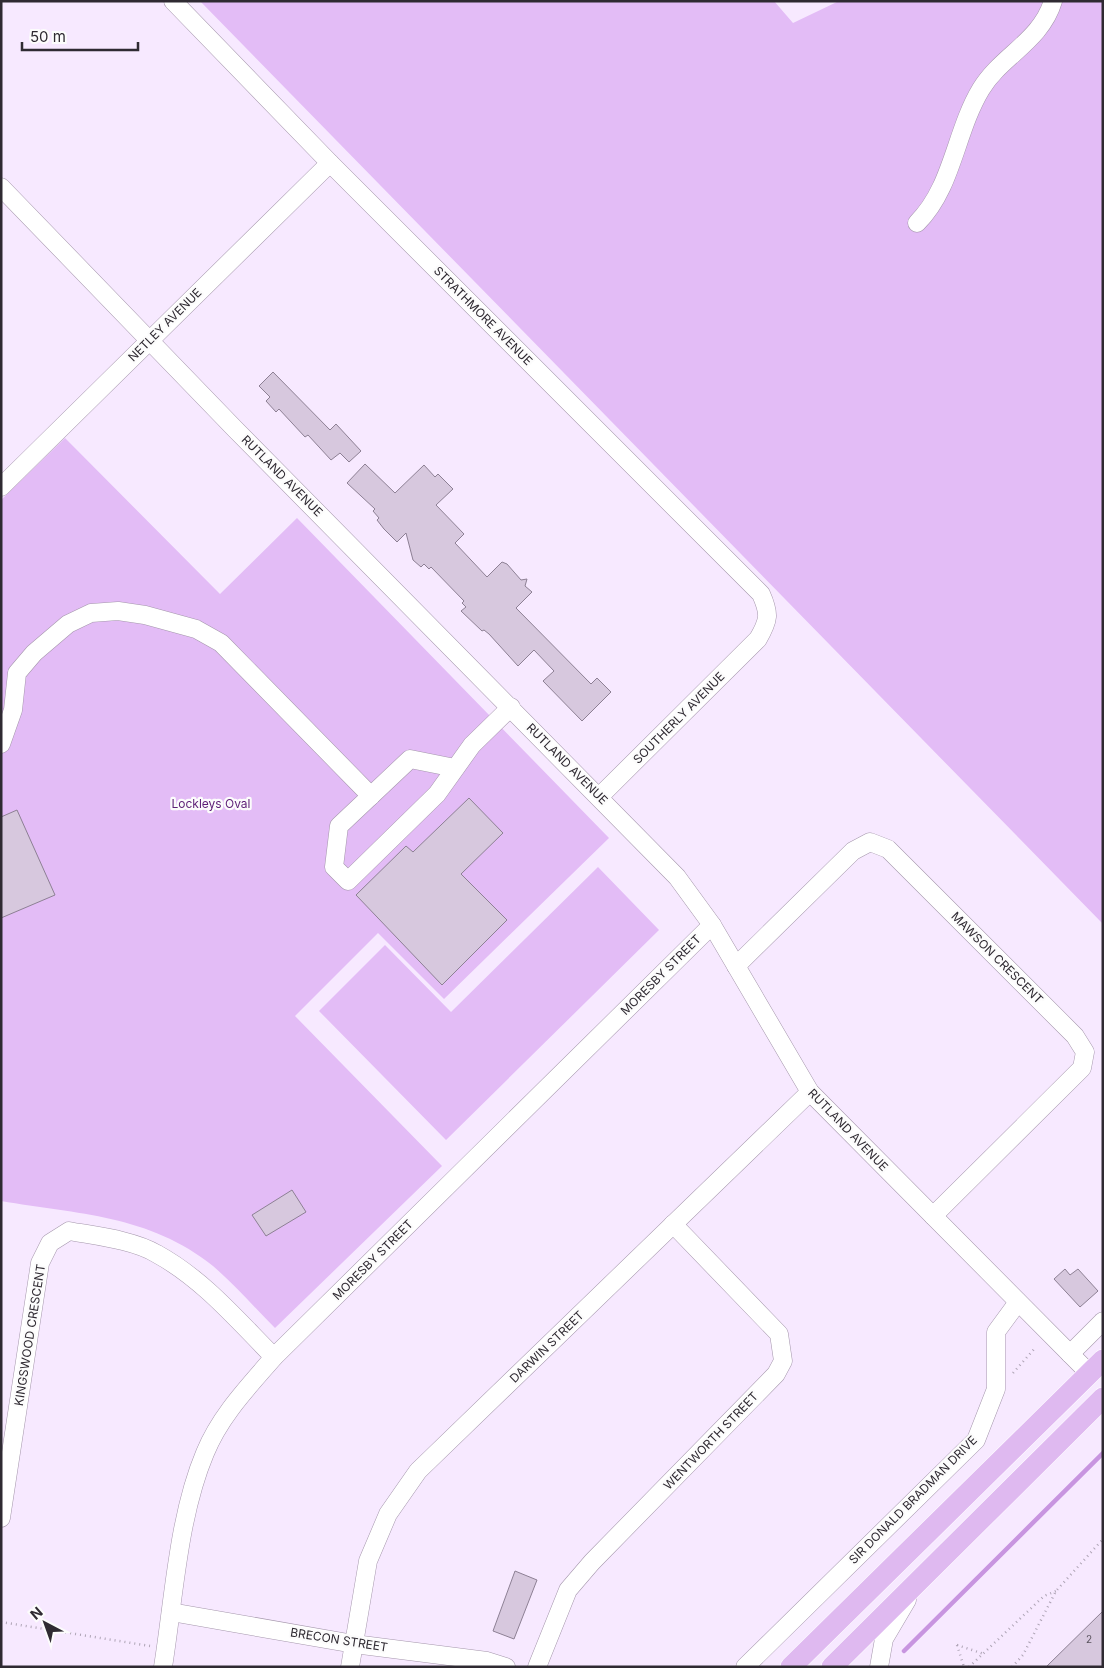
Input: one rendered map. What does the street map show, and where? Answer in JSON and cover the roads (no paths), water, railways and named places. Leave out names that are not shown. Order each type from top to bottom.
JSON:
[{"type":"main road","points":[[1078,1420],[1098,1369]]},
{"type":"main road","points":[[791,1667],[1098,1369]]},
{"type":"main road","points":[[832,1667],[1078,1420],[1103,1398]]},
{"type":"street","name":"STRATHMORE AVENUE","points":[[172,1],[330,163],[761,594],[768,611],[766,626],[758,639]]},
{"type":"street","points":[[917,223],[928,211],[951,164],[968,116],[981,89],[991,75],[1034,36],[1053,1]]},
{"type":"street","name":"NETLEY AVENUE","points":[[1,487],[330,163]]},
{"type":"street","name":"RUTLAND AVENUE","points":[[1,188],[149,341],[600,796],[677,878],[712,925],[810,1092],[1070,1354],[1098,1369]]},
{"type":"street","points":[[1,689],[34,653],[68,624],[91,613],[118,611],[144,615],[196,629],[221,643],[371,796]]},
{"type":"street","name":"SOUTHERLY AVENUE","points":[[600,796],[758,639]]},
{"type":"street","points":[[1,744],[13,710],[17,673]]},
{"type":"street","points":[[456,768],[410,759],[339,826],[334,867],[348,881],[438,794],[472,745],[511,707]]},
{"type":"street","name":"MAWSON CRESCENT","points":[[736,966],[854,851],[870,842],[888,849],[1075,1036],[1085,1052],[1082,1068],[933,1216]]},
{"type":"street","name":"MORESBY STREET","points":[[163,1667],[188,1500],[205,1452],[231,1407],[274,1357],[712,925]]},
{"type":"street","name":"DARWIN STREET","points":[[350,1667],[368,1561],[388,1514],[418,1471],[810,1092]]},
{"type":"street","name":"WENTWORTH STREET","points":[[537,1667],[568,1590],[592,1562],[776,1374],[783,1361],[779,1334],[673,1224]]},
{"type":"street","name":"KINGSWOOD CRESCENT","points":[[1,1518],[40,1263],[50,1243],[69,1231],[113,1239],[156,1253],[192,1276],[274,1357]]},
{"type":"street","name":"SIR DONALD BRADMAN DRIVE","points":[[745,1667],[976,1440],[996,1390],[996,1332],[1018,1302]]},
{"type":"street","points":[[1070,1354],[1103,1321]]},
{"type":"street","points":[[879,1667],[884,1639],[920,1579]]},
{"type":"street","name":"BRECON STREET","points":[[172,1612],[354,1644],[422,1660],[487,1661],[506,1667]]},
{"type":"waterway","points":[[904,1651],[1103,1453]]},
{"type":"park label","name":"Lockleys Oval","points":[[211,804]]}]
